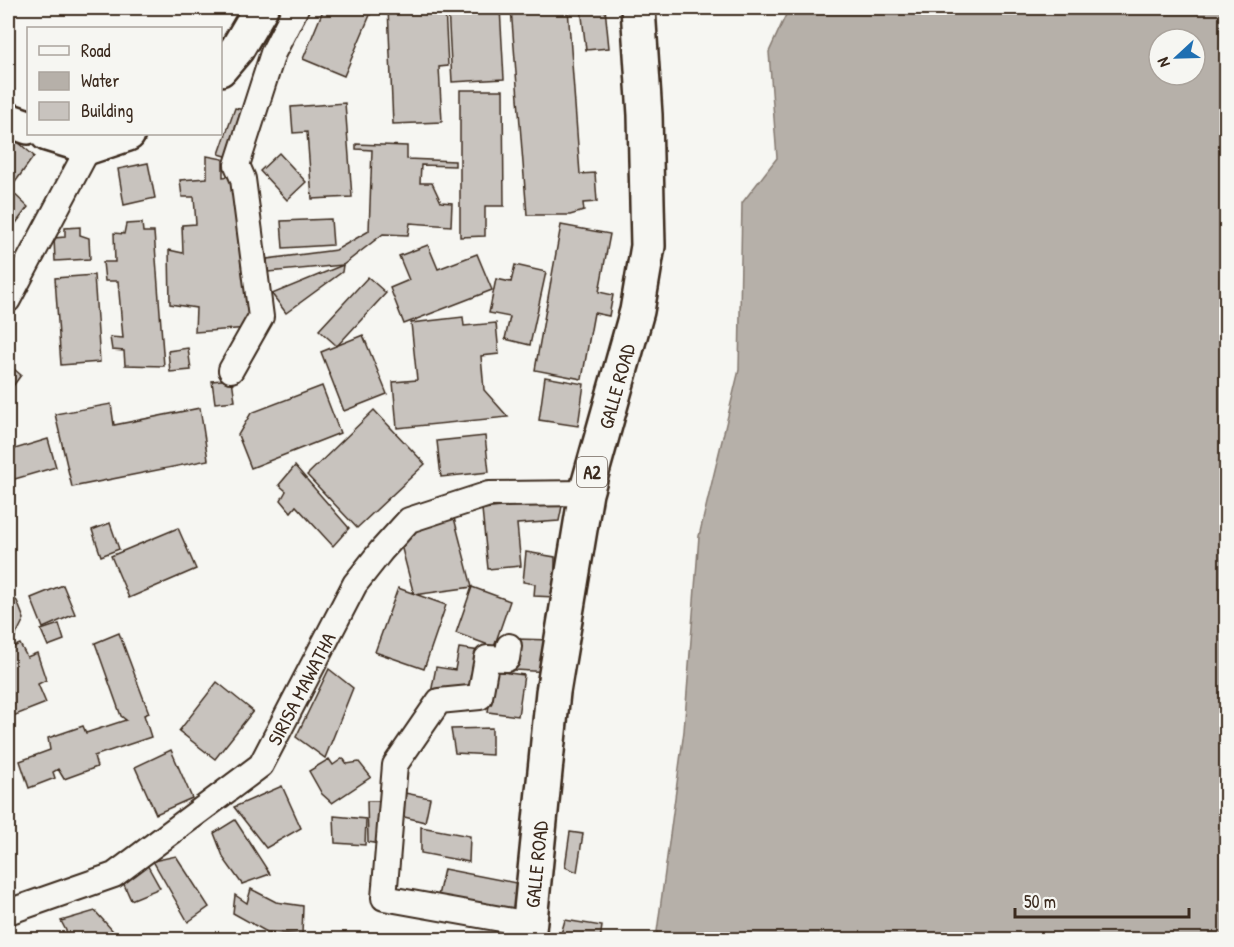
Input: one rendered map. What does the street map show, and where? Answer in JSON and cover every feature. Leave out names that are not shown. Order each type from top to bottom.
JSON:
[{"type":"main road","points":[[222,67],[237,49],[261,8]]},
{"type":"main road","name":"GALLE ROAD","points":[[528,932],[553,692],[586,493],[637,311],[648,246],[645,115],[638,8]]},
{"type":"main road","points":[[8,120],[27,127]]},
{"type":"main road","points":[[51,135],[88,147],[125,135]]},
{"type":"street","points":[[231,370],[261,317],[243,179],[237,165],[273,53],[296,8]]},
{"type":"street","points":[[8,300],[88,147]]},
{"type":"street","name":"SIRISA MAWATHA","points":[[8,912],[114,875],[261,765],[356,584],[381,551],[410,520],[489,494],[586,493]]},
{"type":"street","points":[[509,646],[507,659],[487,658],[480,698],[439,700],[395,765],[384,898],[528,932]]},
{"type":"water","points":[[789,8],[1226,8],[1226,939],[656,939],[684,731],[699,536],[739,370],[742,203],[777,158],[769,52]]},
{"type":"building","points":[[324,8],[373,8],[344,76],[303,59]]},
{"type":"building","points":[[388,8],[445,8],[448,66],[439,67],[442,122],[393,124]]},
{"type":"building","points":[[448,8],[500,8],[504,79],[452,82]]},
{"type":"building","points":[[511,8],[568,8],[580,174],[595,173],[597,202],[583,203],[584,211],[570,215],[527,215]]},
{"type":"building","points":[[581,8],[605,8],[609,48],[586,50]]},
{"type":"building","points":[[460,90],[503,90],[504,206],[485,206],[485,236],[460,237]]},
{"type":"building","points":[[345,103],[352,197],[312,199],[307,132],[293,133],[291,107]]},
{"type":"building","points":[[235,108],[263,114],[246,162],[219,154]]},
{"type":"building","points":[[11,136],[34,156],[13,185],[8,180],[8,140]]},
{"type":"building","points":[[356,144],[407,146],[407,159],[455,161],[455,166],[421,165],[420,183],[432,183],[441,202],[452,203],[451,226],[410,223],[408,235],[383,234],[343,265],[268,272],[267,259],[336,250],[369,231],[372,150],[356,149]]},
{"type":"building","points":[[279,153],[306,182],[287,200],[260,171]]},
{"type":"building","points":[[207,156],[223,159],[223,177],[240,175],[249,328],[195,332],[196,308],[170,304],[169,250],[183,253],[182,225],[196,224],[194,197],[182,197],[180,180],[207,178]]},
{"type":"building","points":[[148,163],[155,198],[124,205],[118,169]]},
{"type":"building","points":[[8,188],[28,207],[8,234]]},
{"type":"building","points":[[331,219],[333,245],[283,248],[281,221]]},
{"type":"building","points":[[142,223],[143,232],[154,232],[164,366],[125,365],[124,351],[112,350],[110,337],[123,338],[118,281],[105,281],[103,262],[115,262],[114,233],[124,234],[126,224]]},
{"type":"building","points":[[561,225],[610,234],[599,292],[613,295],[609,316],[594,313],[582,379],[535,370]]},
{"type":"building","points":[[80,227],[80,235],[89,238],[90,259],[55,261],[54,238],[65,237],[65,228]]},
{"type":"building","points":[[428,245],[438,269],[477,254],[492,290],[404,324],[390,288],[409,280],[399,256]]},
{"type":"building","points":[[343,265],[342,272],[286,313],[272,294]]},
{"type":"building","points":[[515,265],[546,272],[530,345],[505,339],[510,317],[489,313],[496,279],[511,282]]},
{"type":"building","points":[[94,275],[100,362],[61,365],[55,278]]},
{"type":"building","points":[[368,277],[386,293],[337,346],[319,330]]},
{"type":"building","points":[[463,317],[464,326],[496,323],[499,354],[481,356],[484,390],[508,417],[397,428],[393,382],[417,380],[411,323]]},
{"type":"building","points":[[363,335],[387,394],[344,411],[321,352]]},
{"type":"building","points":[[188,348],[191,370],[170,372],[168,351]]},
{"type":"building","points":[[8,364],[21,375],[8,393]]},
{"type":"building","points":[[545,377],[584,384],[578,426],[539,420]]},
{"type":"building","points":[[232,379],[235,401],[215,403],[212,381]]},
{"type":"building","points":[[322,386],[340,433],[251,468],[238,435],[251,413]]},
{"type":"building","points":[[111,404],[114,425],[200,408],[208,460],[72,487],[55,414]]},
{"type":"building","points":[[374,410],[425,464],[357,528],[307,475]]},
{"type":"building","points":[[485,436],[489,472],[441,477],[437,441]]},
{"type":"building","points":[[48,439],[56,467],[8,481],[8,451]]},
{"type":"building","points":[[295,466],[349,528],[333,546],[296,506],[291,512],[281,500],[286,491],[279,485]]},
{"type":"building","points":[[563,501],[559,521],[517,524],[521,566],[488,569],[482,509]]},
{"type":"building","points":[[453,514],[472,587],[414,595],[401,545],[415,524]]},
{"type":"building","points":[[110,523],[119,549],[101,556],[92,530]]},
{"type":"building","points":[[178,528],[196,569],[129,598],[111,556]]},
{"type":"building","points":[[526,552],[555,557],[555,597],[534,596],[535,584],[523,582]]},
{"type":"building","points":[[63,585],[75,614],[43,628],[31,598]]},
{"type":"building","points":[[472,587],[510,601],[494,647],[456,633]]},
{"type":"building","points":[[398,588],[446,605],[424,669],[375,652]]},
{"type":"building","points":[[8,595],[17,601],[24,619],[14,639],[8,641]]},
{"type":"building","points":[[59,624],[64,640],[48,646],[41,630]]},
{"type":"building","points":[[119,633],[149,713],[144,715],[151,737],[94,756],[97,767],[64,779],[58,769],[53,772],[55,778],[29,788],[20,761],[50,750],[48,738],[83,726],[86,733],[126,720],[121,716],[95,643]]},
{"type":"building","points":[[517,639],[551,640],[549,672],[515,670]]},
{"type":"building","points":[[20,644],[27,657],[37,653],[46,680],[38,684],[46,703],[8,718],[8,649]]},
{"type":"building","points":[[459,648],[480,651],[473,700],[431,693],[436,667],[455,670]]},
{"type":"building","points":[[329,669],[353,688],[325,758],[296,737]]},
{"type":"building","points":[[494,671],[524,675],[518,716],[488,712]]},
{"type":"building","points":[[217,682],[253,711],[215,759],[179,731]]},
{"type":"building","points":[[492,728],[492,755],[455,753],[451,729]]},
{"type":"building","points":[[171,750],[192,798],[156,814],[135,767]]},
{"type":"building","points":[[343,758],[347,764],[359,762],[371,777],[332,803],[322,794],[309,771],[329,759],[333,765]]},
{"type":"building","points":[[282,786],[301,828],[266,848],[234,807]]},
{"type":"building","points":[[400,792],[430,798],[425,822],[396,815]]},
{"type":"building","points":[[367,801],[384,801],[385,845],[368,842]]},
{"type":"building","points":[[334,816],[366,819],[365,845],[335,843]]},
{"type":"building","points":[[235,820],[270,874],[242,884],[224,859],[214,833]]},
{"type":"building","points":[[421,827],[470,836],[469,862],[421,853]]},
{"type":"building","points":[[570,832],[583,834],[577,872],[565,867]]},
{"type":"building","points":[[176,856],[209,907],[188,922],[153,861]]},
{"type":"building","points":[[145,861],[160,888],[131,900],[122,880]]},
{"type":"building","points":[[444,869],[521,884],[518,917],[438,896]]},
{"type":"building","points":[[251,889],[276,902],[303,906],[302,935],[267,932],[233,913],[235,895],[247,903]]},
{"type":"building","points":[[95,911],[121,940],[71,940],[61,921]]},
{"type":"building","points":[[565,920],[602,926],[600,940],[561,934]]}]
